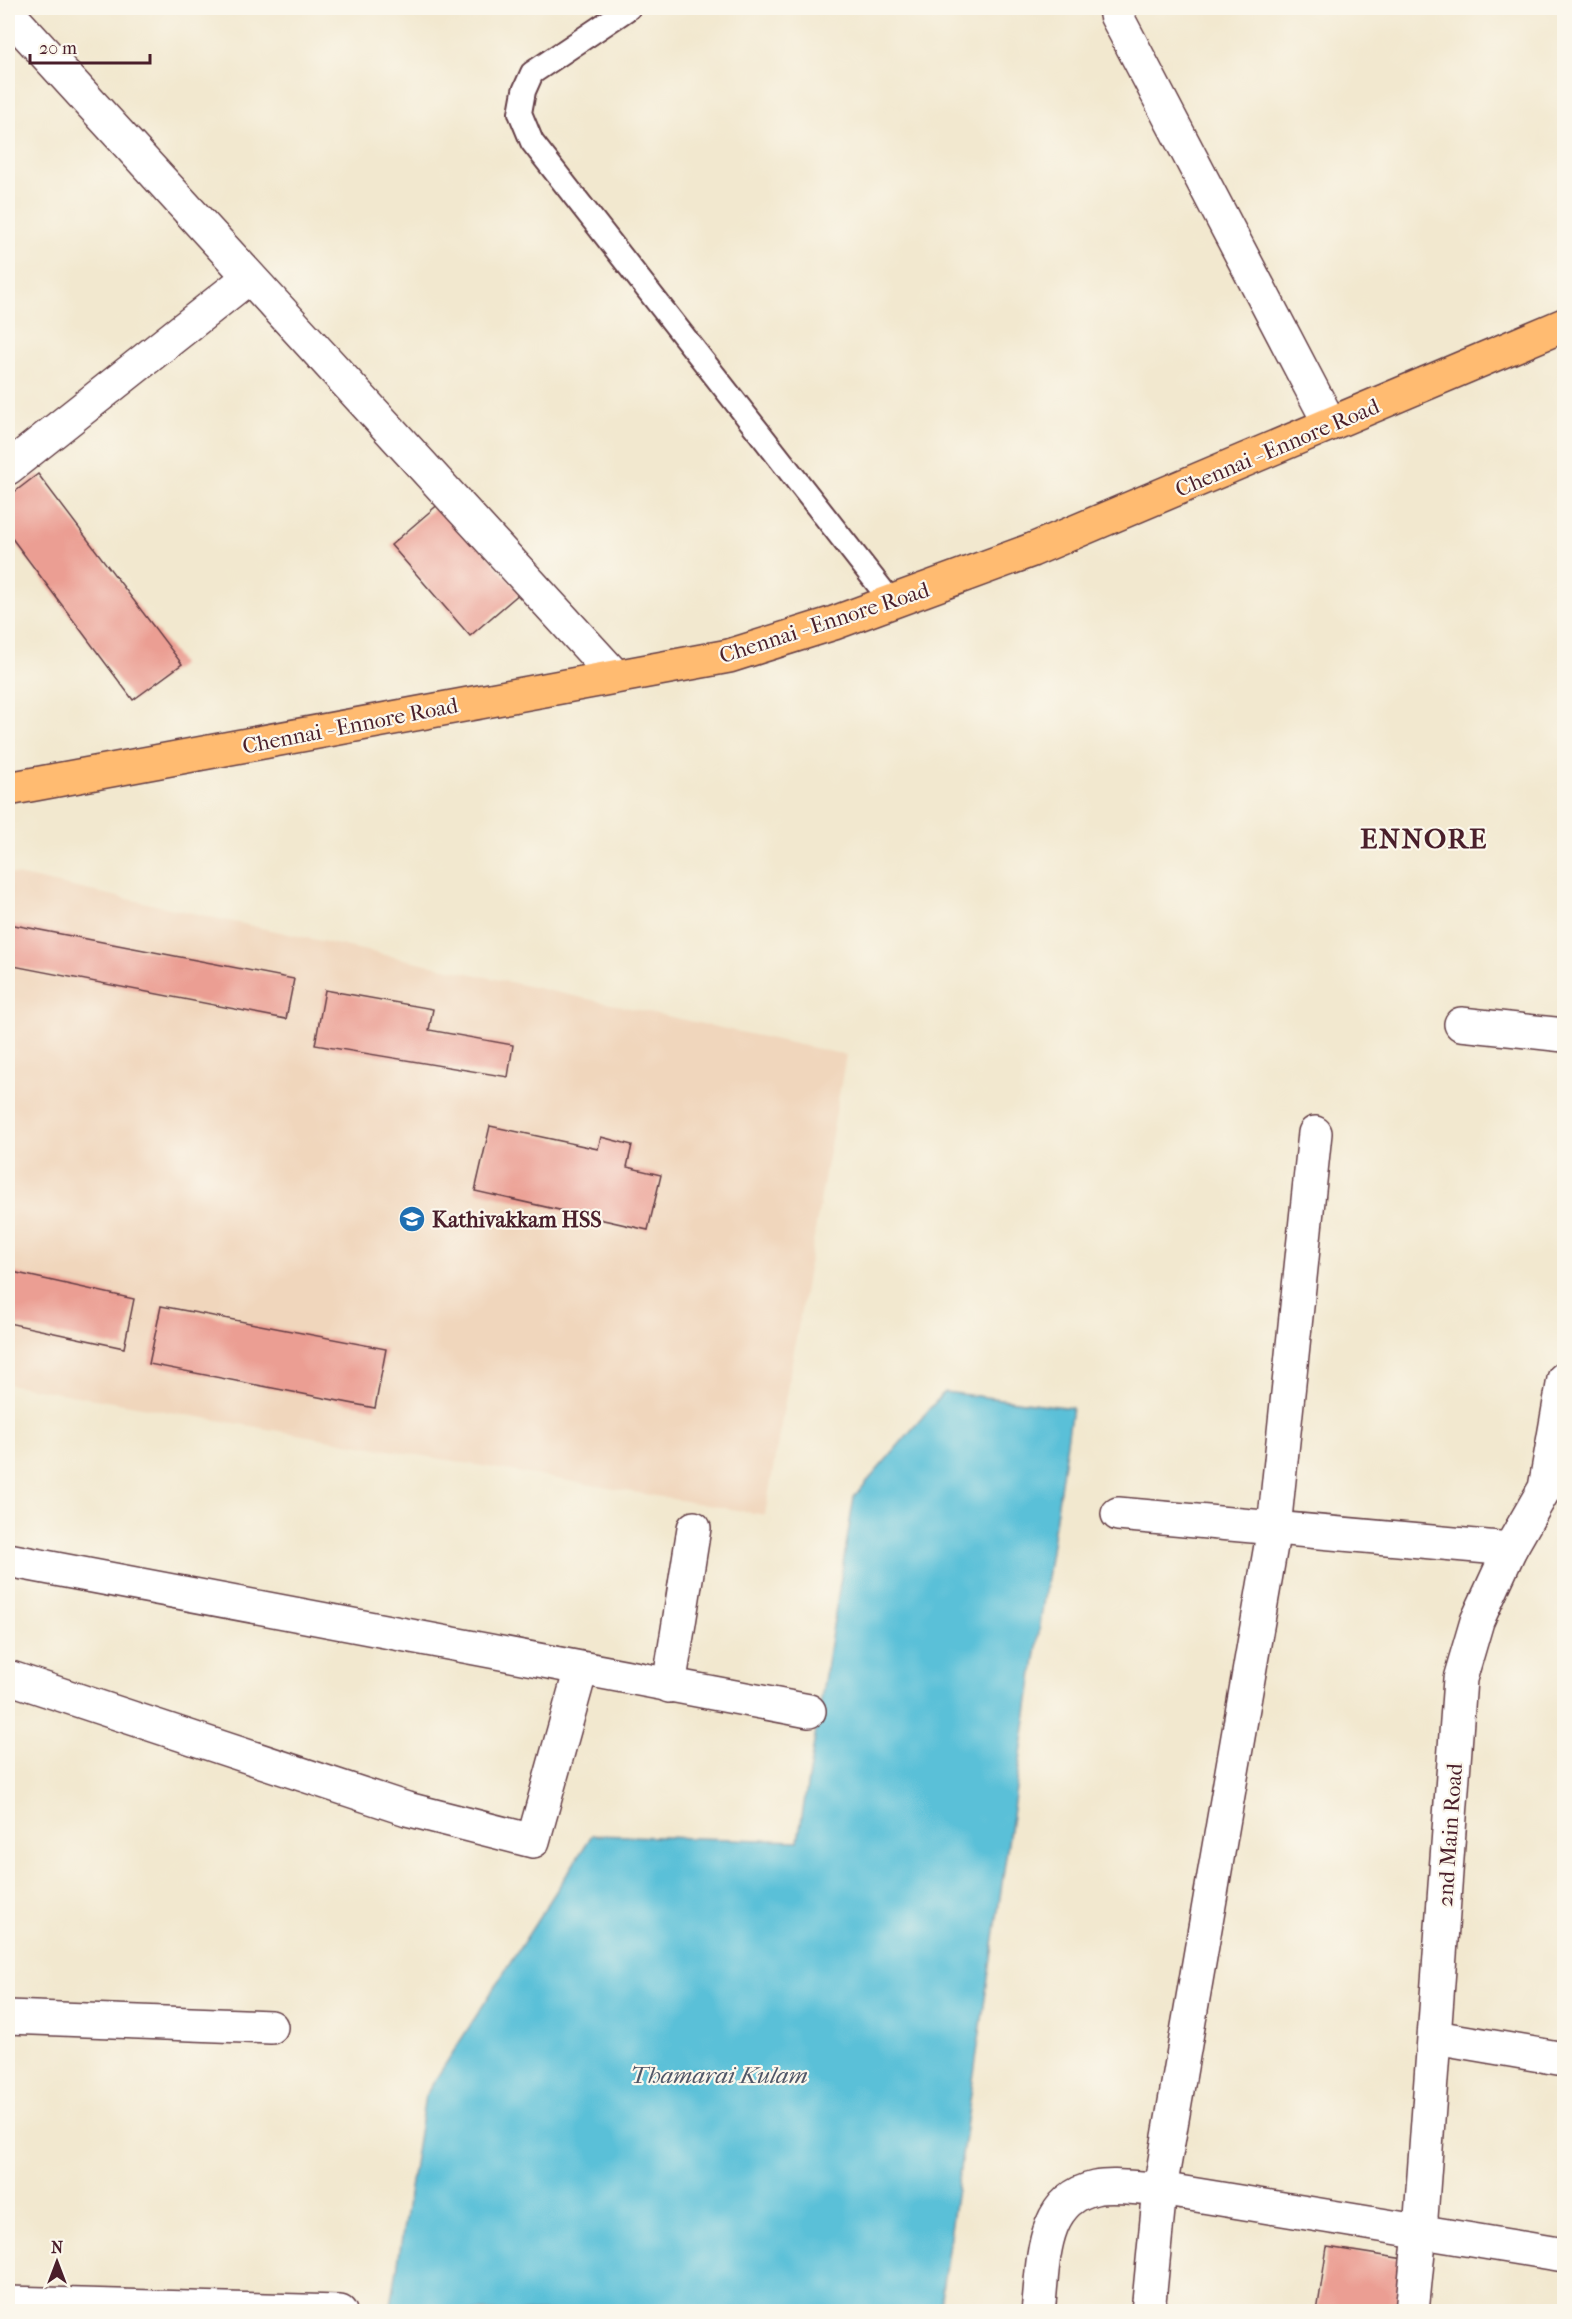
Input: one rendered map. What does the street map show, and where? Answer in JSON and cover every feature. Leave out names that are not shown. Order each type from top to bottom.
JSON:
[{"type":"main road","name":"Chennai - Ennore Road","points":[[8,789],[729,656],[1032,550],[1564,325]]},
{"type":"street","points":[[1115,8],[1330,424]]},
{"type":"street","points":[[8,14],[615,676]]},
{"type":"street","points":[[8,468],[248,278]]},
{"type":"street","points":[[1461,1024],[1564,1035]]},
{"type":"street","points":[[1148,2312],[1160,2189],[1274,1528],[1314,1134]]},
{"type":"street","name":"2nd Main Road","points":[[1412,2312],[1435,2037],[1460,1679],[1477,1621],[1510,1549],[1545,1488],[1564,1379]]},
{"type":"street","points":[[1118,1514],[1510,1549]]},
{"type":"street","points":[[669,1686],[694,1528]]},
{"type":"street","points":[[8,1560],[809,1711]]},
{"type":"street","points":[[8,1677],[407,1809],[532,1841],[581,1669]]},
{"type":"street","points":[[8,2018],[271,2027]]},
{"type":"street","points":[[1435,2037],[1564,2059]]},
{"type":"street","points":[[1038,2312],[1049,2226],[1062,2204],[1095,2188],[1160,2189],[1564,2255]]},
{"type":"street","points":[[8,2303],[340,2312]]},
{"type":"lane","points":[[630,8],[532,73],[524,91],[520,113],[532,142],[891,601]]},
{"type":"shaded area","name":"Kathivakkam HSS","points":[[8,873],[846,1055],[765,1515],[8,1384]]},
{"type":"water","name":"Thamarai Kulam","points":[[944,1392],[1072,1408],[939,2311],[390,2312],[425,2096],[592,1835],[798,1841],[854,1497]]},
{"type":"building","points":[[38,474],[182,664],[133,700],[8,533],[8,497]]},
{"type":"building","points":[[441,502],[520,593],[470,636],[391,545]]},
{"type":"building","points":[[9,924],[294,979],[286,1019],[8,965]]},
{"type":"building","points":[[325,990],[433,1009],[429,1030],[513,1045],[508,1077],[315,1045]]},
{"type":"building","points":[[490,1126],[598,1149],[601,1137],[632,1145],[627,1167],[661,1175],[648,1230],[475,1191]]},
{"type":"building","points":[[8,1271],[134,1299],[124,1348],[8,1323]]},
{"type":"building","points":[[161,1306],[386,1349],[375,1408],[149,1364]]},
{"type":"building","points":[[1327,2247],[1404,2259],[1396,2312],[1317,2312]]},
{"type":"place","name":"Kathivakkam HSS","points":[[412,1219]]},
{"type":"district","name":"ENNORE","points":[[1424,838]]}]
